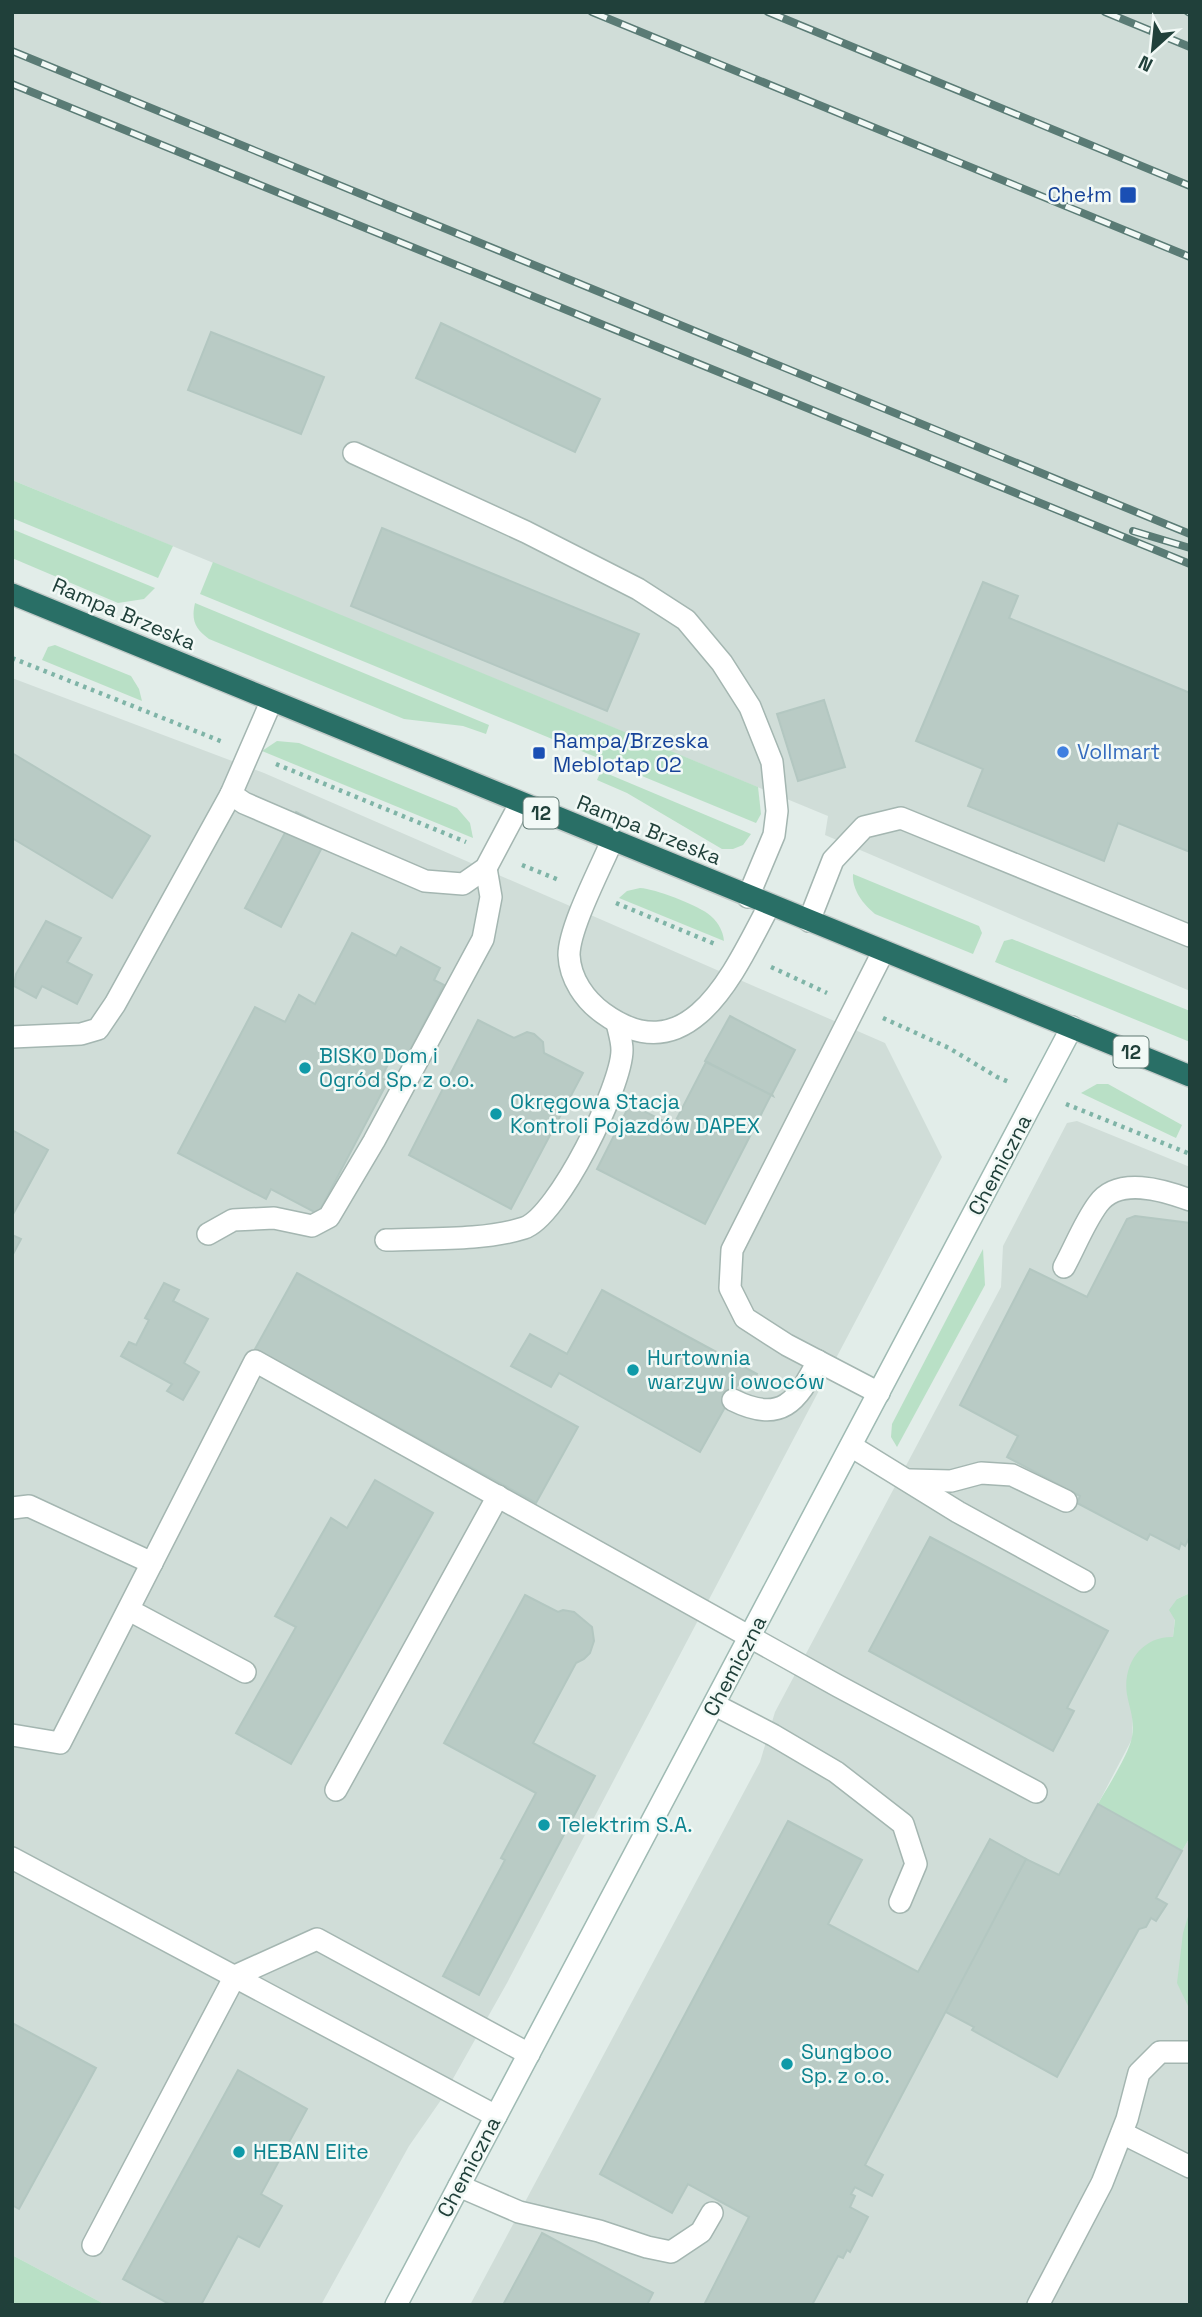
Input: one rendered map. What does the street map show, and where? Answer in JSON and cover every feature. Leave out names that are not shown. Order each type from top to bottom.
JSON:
[{"type":"highway","name":"Rampa Brzeska","points":[[12,594],[1190,1076]]},
{"type":"street","points":[[354,453],[548,543],[638,589],[686,620],[722,663],[750,707],[772,762],[777,811],[774,835],[748,897]]},
{"type":"street","points":[[12,1037],[80,1034],[97,1029],[114,1004],[230,794],[271,702]]},
{"type":"street","points":[[230,794],[244,803],[425,881],[463,884],[486,868],[520,804]]},
{"type":"street","points":[[809,921],[833,860],[864,827],[901,818],[1190,936]]},
{"type":"street","points":[[612,841],[571,936],[569,958],[578,987],[593,1006],[617,1023],[639,1031],[660,1031],[682,1026],[702,1012],[719,995],[736,970],[769,905]]},
{"type":"street","points":[[208,1234],[233,1220],[274,1219],[312,1226],[329,1217],[374,1141],[483,939],[491,897],[486,868]]},
{"type":"street","points":[[879,1393],[787,1345],[745,1318],[730,1288],[732,1250],[883,952]]},
{"type":"street","points":[[386,1240],[484,1235],[527,1228],[556,1199],[588,1144],[613,1092],[622,1050],[617,1023]]},
{"type":"street","name":"Chemiczna","points":[[396,2305],[1072,1027]]},
{"type":"street","points":[[1064,1267],[1098,1203],[1115,1190],[1137,1187],[1190,1200]]},
{"type":"street","points":[[733,1400],[747,1407],[769,1412],[788,1405],[804,1388],[818,1361]]},
{"type":"street","points":[[12,1735],[60,1743],[255,1362],[838,1686],[1036,1792]]},
{"type":"street","points":[[851,1446],[958,1513],[1084,1581]]},
{"type":"street","points":[[909,1480],[951,1481],[981,1473],[1012,1475],[1066,1501]]},
{"type":"street","points":[[336,1790],[498,1496]]},
{"type":"street","points":[[12,1508],[29,1506],[152,1563]]},
{"type":"street","points":[[129,1610],[245,1672]]},
{"type":"street","points":[[715,1705],[773,1735],[836,1773],[902,1824],[916,1864],[900,1902]]},
{"type":"street","points":[[12,1858],[496,2116]]},
{"type":"street","points":[[93,2245],[235,1976],[317,1939],[529,2054]]},
{"type":"street","points":[[1038,2305],[1102,2183],[1122,2133],[1139,2073],[1160,2052],[1190,2052]]},
{"type":"street","points":[[1122,2133],[1190,2167]]},
{"type":"street","points":[[459,2186],[519,2212],[671,2252],[701,2232],[712,2213]]},
{"type":"path","points":[[949,1048],[997,1077]]},
{"type":"path","points":[[1077,1108],[1190,1154]]},
{"type":"shaded area","points":[[12,12],[1190,12],[1190,991],[825,835],[828,816],[12,480]]},
{"type":"shaded area","points":[[12,678],[264,773],[885,1043],[942,1157],[507,1983],[441,2100],[409,2146],[321,2305],[106,2305],[12,2255]]},
{"type":"shaded area","points":[[1077,1121],[1190,1167],[1190,1593],[1177,1599],[1173,1637],[1127,1694],[1133,1715],[1132,1739],[1098,1804],[1182,1851],[1190,1837],[1190,2305],[470,2305],[760,1762],[775,1712],[1001,1287],[1003,1246],[1067,1123]]},
{"type":"green space","points":[[12,480],[173,546],[158,578],[12,518]]},
{"type":"green space","points":[[12,529],[155,588],[144,599],[118,603],[12,558]]},
{"type":"green space","points":[[213,562],[758,787],[761,814],[756,823],[200,594]]},
{"type":"green space","points":[[195,603],[489,725],[486,734],[463,726],[404,719],[209,639],[195,624]]},
{"type":"green space","points":[[55,645],[131,676],[142,701],[42,660],[48,647]]},
{"type":"green space","points":[[277,741],[299,743],[457,808],[470,823],[473,838],[262,751]]},
{"type":"green space","points":[[601,771],[751,834],[743,845],[722,849],[627,793],[597,780]]},
{"type":"green space","points":[[853,874],[979,926],[982,933],[973,954],[875,914],[859,896],[854,886]]},
{"type":"green space","points":[[640,888],[675,898],[707,913],[719,925],[724,941],[619,898],[627,891]]},
{"type":"green space","points":[[1012,939],[1190,1011],[1190,1042],[995,962],[1004,941]]},
{"type":"green space","points":[[1097,1084],[1108,1084],[1182,1125],[1176,1138],[1081,1093]]},
{"type":"green space","points":[[983,1249],[985,1285],[897,1447],[891,1437],[892,1424]]},
{"type":"green space","points":[[1190,1593],[1190,1837],[1182,1851],[1098,1804],[1132,1737],[1133,1721],[1126,1684],[1131,1663],[1136,1654],[1152,1641],[1173,1637],[1175,1620],[1169,1610],[1177,1599]]},
{"type":"green space","points":[[1190,1910],[1190,2010],[1177,1983],[1183,1933]]},
{"type":"green space","points":[[12,2255],[106,2305],[12,2305]]},
{"type":"building","points":[[441,323],[600,399],[575,452],[416,378]]},
{"type":"building","points":[[211,332],[324,377],[301,434],[188,390]]},
{"type":"building","points":[[382,528],[639,634],[607,711],[351,606]]},
{"type":"building","points":[[983,582],[1018,596],[1009,618],[1190,693],[1190,852],[1118,823],[1104,861],[968,806],[983,769],[916,741]]},
{"type":"building","points":[[824,700],[845,767],[798,781],[777,714]]},
{"type":"building","points":[[12,753],[150,836],[112,898],[12,838]]},
{"type":"building","points":[[296,812],[331,830],[281,927],[245,908]]},
{"type":"building","points":[[46,921],[81,938],[67,962],[92,975],[77,1004],[42,986],[36,998],[14,986],[16,974]]},
{"type":"building","name":"BISKO Dom i Ogród Sp. z o.o.","points":[[352,933],[396,956],[401,947],[440,968],[434,980],[444,985],[406,1058],[395,1051],[381,1078],[388,1081],[318,1214],[271,1189],[266,1199],[178,1153],[255,1007],[285,1022],[299,995],[315,1004]]},
{"type":"building","points":[[730,1016],[795,1050],[773,1096],[705,1061]]},
{"type":"building","name":"Okręgowa Stacja Kontroli Pojazdów DAPEX","points":[[478,1020],[514,1038],[527,1032],[534,1034],[543,1042],[544,1053],[583,1073],[511,1209],[409,1155]]},
{"type":"building","points":[[706,1062],[771,1095],[705,1224],[597,1169],[630,1104],[673,1126]]},
{"type":"building","points":[[12,1130],[48,1150],[12,1216]]},
{"type":"building","points":[[1135,1216],[1190,1223],[1190,1536],[1185,1546],[1181,1543],[1179,1549],[1150,1534],[1147,1540],[1077,1503],[1080,1496],[1007,1457],[1018,1436],[960,1405],[1030,1269],[1087,1297],[1127,1219]]},
{"type":"building","points":[[12,1235],[21,1239],[12,1256]]},
{"type":"building","points":[[297,1273],[578,1427],[536,1503],[255,1349]]},
{"type":"building","points":[[164,1283],[179,1290],[173,1301],[208,1319],[184,1363],[199,1372],[183,1400],[167,1391],[172,1384],[121,1356],[129,1342],[136,1345],[149,1320],[145,1318]]},
{"type":"building","name":"Hurtownia warzyw i owoców","points":[[602,1290],[757,1374],[749,1389],[738,1384],[700,1452],[559,1373],[551,1387],[511,1366],[530,1334],[567,1354]]},
{"type":"building","points":[[375,1480],[433,1513],[291,1764],[236,1733],[296,1627],[275,1616],[331,1518],[347,1528]]},
{"type":"building","points":[[930,1537],[1108,1631],[1067,1708],[1074,1711],[1053,1751],[869,1651]]},
{"type":"building","name":"Telektrim S.A.","points":[[525,1595],[558,1612],[574,1612],[592,1627],[594,1641],[590,1653],[576,1663],[533,1743],[595,1776],[479,1995],[443,1976],[505,1860],[501,1858],[536,1793],[444,1743]]},
{"type":"building","points":[[1098,1804],[1182,1851],[1156,1898],[1167,1904],[1156,1921],[1151,1918],[1146,1927],[1139,1929],[1057,2077],[972,2030],[974,2027],[944,2011],[1026,1859],[1059,1875]]},
{"type":"building","name":"Sungboo Sp. z o.o.","points":[[788,1821],[862,1860],[828,1924],[918,1972],[990,1839],[1026,1859],[865,2165],[883,2175],[872,2196],[855,2187],[851,2194],[855,2196],[850,2207],[868,2217],[850,2252],[847,2250],[843,2258],[838,2256],[812,2305],[704,2305],[749,2217],[688,2184],[672,2213],[600,2174]]},
{"type":"building","points":[[12,2023],[96,2068],[19,2209],[12,2205]]},
{"type":"building","name":"HEBAN Elite","points":[[238,2070],[307,2109],[261,2194],[282,2206],[259,2247],[238,2236],[201,2305],[171,2305],[123,2279]]},
{"type":"building","points":[[542,2233],[653,2293],[647,2305],[503,2305]]},
{"type":"railway","points":[[592,12],[1190,257]]},
{"type":"railway","points":[[768,12],[1190,186]]},
{"type":"railway","points":[[1105,12],[1190,47]]},
{"type":"railway","points":[[12,51],[1190,534]]},
{"type":"railway","points":[[12,84],[1190,564]]},
{"type":"railway","points":[[1133,531],[1190,548]]},
{"type":"place","name":"Chełm","points":[[1128,195]]},
{"type":"place","name":"Vollmart","points":[[1063,752]]},
{"type":"place","name":"Rampa/Brzeska Meblotap 02","points":[[539,753]]},
{"type":"place","name":"BISKO Dom i Ogród Sp. z o.o.","points":[[305,1068]]},
{"type":"place","name":"Okręgowa Stacja Kontroli Pojazdów DAPEX","points":[[496,1114]]},
{"type":"place","name":"Hurtownia warzyw i owoców","points":[[633,1370]]},
{"type":"place","name":"Telektrim S.A.","points":[[544,1825]]},
{"type":"place","name":"Sungboo Sp. z o.o.","points":[[787,2064]]},
{"type":"place","name":"HEBAN Elite","points":[[239,2152]]}]
